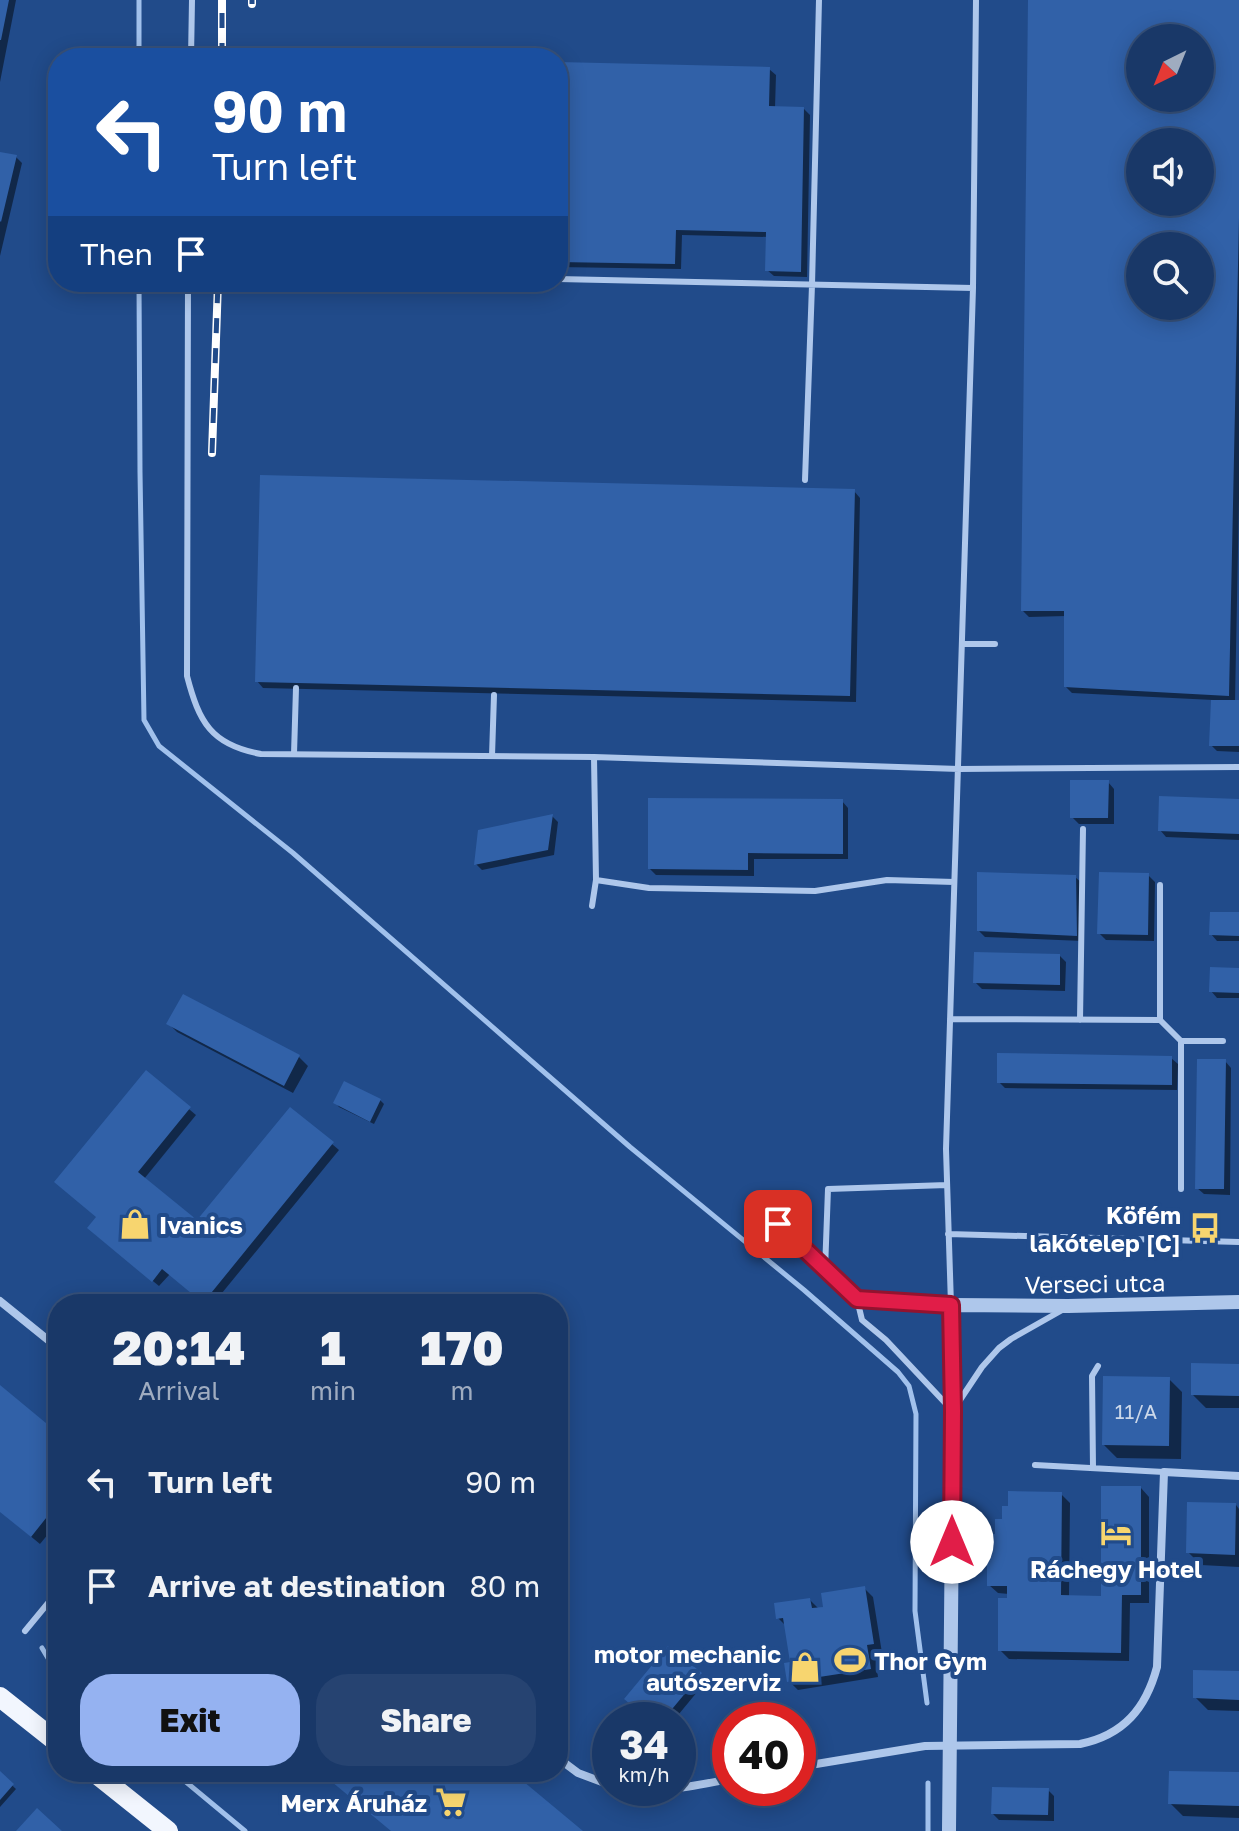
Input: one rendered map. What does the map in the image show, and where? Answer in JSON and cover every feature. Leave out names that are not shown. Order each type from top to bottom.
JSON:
[{"type":"main road","points":[[0,1697],[48,1735]]},
{"type":"main road","points":[[107,1782],[168,1831]]},
{"type":"street","points":[[0,1301],[48,1340]]},
{"type":"street","name":"Verseci utca","points":[[951,1305],[1239,1302]]},
{"type":"street","points":[[949,1831],[953,1411],[951,1305]]},
{"type":"street","points":[[816,1764],[925,1746],[1080,1744],[1095,1741],[1127,1722],[1141,1707],[1152,1687],[1157,1667],[1164,1472],[1239,1476]]},
{"type":"street","points":[[568,1766],[592,1778]]},
{"type":"lane","points":[[191,48],[192,0]]},
{"type":"lane","points":[[805,480],[819,0]]},
{"type":"lane","points":[[857,1299],[951,1305],[947,1185],[950,1019],[973,288],[976,0]]},
{"type":"lane","points":[[568,279],[973,288]]},
{"type":"lane","points":[[188,292],[187,676],[199,713],[208,727],[231,746],[261,754],[594,757],[959,769],[1239,767]]},
{"type":"lane","points":[[963,644],[995,644]]},
{"type":"lane","points":[[294,754],[296,688]]},
{"type":"lane","points":[[492,756],[494,695]]},
{"type":"lane","points":[[592,906],[596,880],[594,757]]},
{"type":"lane","points":[[1080,1020],[1083,829]]},
{"type":"lane","points":[[596,880],[649,888],[815,891],[887,880],[954,882]]},
{"type":"lane","points":[[1160,885],[1160,1020]]},
{"type":"lane","points":[[950,1019],[1160,1020],[1181,1041],[1223,1041]]},
{"type":"lane","points":[[1181,1041],[1181,1189]]},
{"type":"lane","points":[[825,1270],[828,1189],[947,1185]]},
{"type":"lane","points":[[778,1224],[857,1299],[862,1320],[896,1350],[953,1411],[982,1367],[999,1348],[1068,1306]]},
{"type":"lane","points":[[948,1234],[1239,1242]]},
{"type":"lane","points":[[1093,1468],[1092,1376],[1098,1366]]},
{"type":"lane","points":[[1035,1465],[1164,1472]]},
{"type":"lane","points":[[25,1631],[48,1603]]},
{"type":"building","points":[[0,0],[9,0],[1,40],[0,40]]},
{"type":"building","points":[[1028,0],[1239,0],[1239,218],[1229,696],[1064,687],[1064,611],[1021,611]]},
{"type":"building","points":[[568,62],[770,67],[769,106],[804,107],[801,272],[765,271],[766,232],[676,230],[675,264],[568,262]]},
{"type":"building","points":[[0,152],[17,155],[1,222],[0,221]]},
{"type":"building","points":[[260,475],[855,489],[850,696],[255,682]]},
{"type":"building","points":[[1211,700],[1239,700],[1239,746],[1209,746]]},
{"type":"building","points":[[1070,780],[1109,780],[1108,818],[1070,818]]},
{"type":"building","points":[[1159,796],[1239,799],[1239,834],[1158,831]]},
{"type":"building","points":[[648,798],[843,799],[843,854],[748,853],[748,870],[648,869]]},
{"type":"building","points":[[553,814],[548,850],[474,865],[478,830]]},
{"type":"building","points":[[977,872],[1076,875],[1077,936],[977,931]]},
{"type":"building","points":[[1099,872],[1149,873],[1148,935],[1097,934]]},
{"type":"building","points":[[1210,912],[1239,912],[1239,936],[1209,935]]},
{"type":"building","points":[[974,952],[1060,954],[1060,985],[973,983]]},
{"type":"building","points":[[1210,967],[1239,968],[1239,993],[1209,992]]},
{"type":"building","points":[[183,994],[300,1055],[284,1086],[166,1024]]},
{"type":"building","points":[[997,1053],[1172,1056],[1172,1085],[997,1083]]},
{"type":"building","points":[[1197,1059],[1226,1059],[1224,1189],[1195,1189]]},
{"type":"building","points":[[146,1070],[191,1107],[138,1172],[197,1220],[290,1107],[334,1142],[210,1294],[192,1294],[162,1269],[152,1282],[87,1228],[96,1217],[54,1182]]},
{"type":"building","points":[[344,1081],[381,1099],[370,1122],[333,1103]]},
{"type":"building","points":[[1191,1363],[1239,1364],[1239,1396],[1191,1395]]},
{"type":"building","points":[[1103,1376],[1170,1377],[1169,1446],[1102,1445]]},
{"type":"building","points":[[0,1385],[48,1425],[48,1516],[31,1537],[0,1512]]},
{"type":"building","points":[[1101,1486],[1141,1486],[1141,1595],[1122,1595],[1121,1653],[998,1651],[998,1598],[1007,1598],[1007,1586],[987,1586],[987,1534],[995,1534],[995,1519],[1002,1519],[1002,1506],[1008,1506],[1008,1491],[1062,1492],[1061,1595],[1101,1596]]},
{"type":"building","points":[[1187,1502],[1236,1503],[1235,1555],[1186,1553]]},
{"type":"building","points":[[865,1586],[874,1644],[867,1645],[871,1669],[787,1682],[784,1663],[790,1662],[783,1618],[776,1619],[774,1603],[810,1598],[812,1608],[823,1607],[821,1593]]},
{"type":"building","points":[[668,1646],[702,1673],[678,1702],[628,1702],[624,1699]]},
{"type":"building","points":[[1193,1670],[1239,1671],[1239,1700],[1193,1698]]},
{"type":"building","points":[[0,1771],[14,1784],[0,1800]]},
{"type":"building","points":[[1169,1771],[1239,1772],[1239,1806],[1168,1804]]},
{"type":"building","name":"Merx Áruház","points":[[332,1782],[524,1782],[583,1831],[391,1831]]},
{"type":"building","points":[[992,1787],[1049,1788],[1048,1815],[991,1814]]},
{"type":"building","points":[[37,1808],[62,1831],[16,1831]]},
{"type":"waterway","points":[[139,0],[139,48]]},
{"type":"waterway","points":[[139,292],[144,720],[159,746],[293,853],[630,1147],[898,1372],[909,1386],[916,1414],[915,1611],[927,1703]]},
{"type":"waterway","points":[[42,1648],[48,1658]]},
{"type":"waterway","points":[[186,1782],[245,1831]]},
{"type":"waterway","points":[[928,1783],[928,1831]]},
{"type":"railway","points":[[222,0],[222,48]]},
{"type":"railway","points":[[212,453],[218,292]]},
{"type":"place","name":"Ivanics","points":[[135,1224]]},
{"type":"place","name":"Köfém lakótelep [C]","points":[[1205,1228]]},
{"type":"place","name":"Ráchegy Hotel","points":[[1116,1533]]},
{"type":"place","name":"Thor Gym","points":[[850,1660]]},
{"type":"place","name":"motor mechanic autószerviz","points":[[805,1667]]},
{"type":"place","name":"Merx Áruház","points":[[451,1802]]},
{"type":"route","points":[[778,1224],[857,1299],[951,1305],[952,1542]]}]
